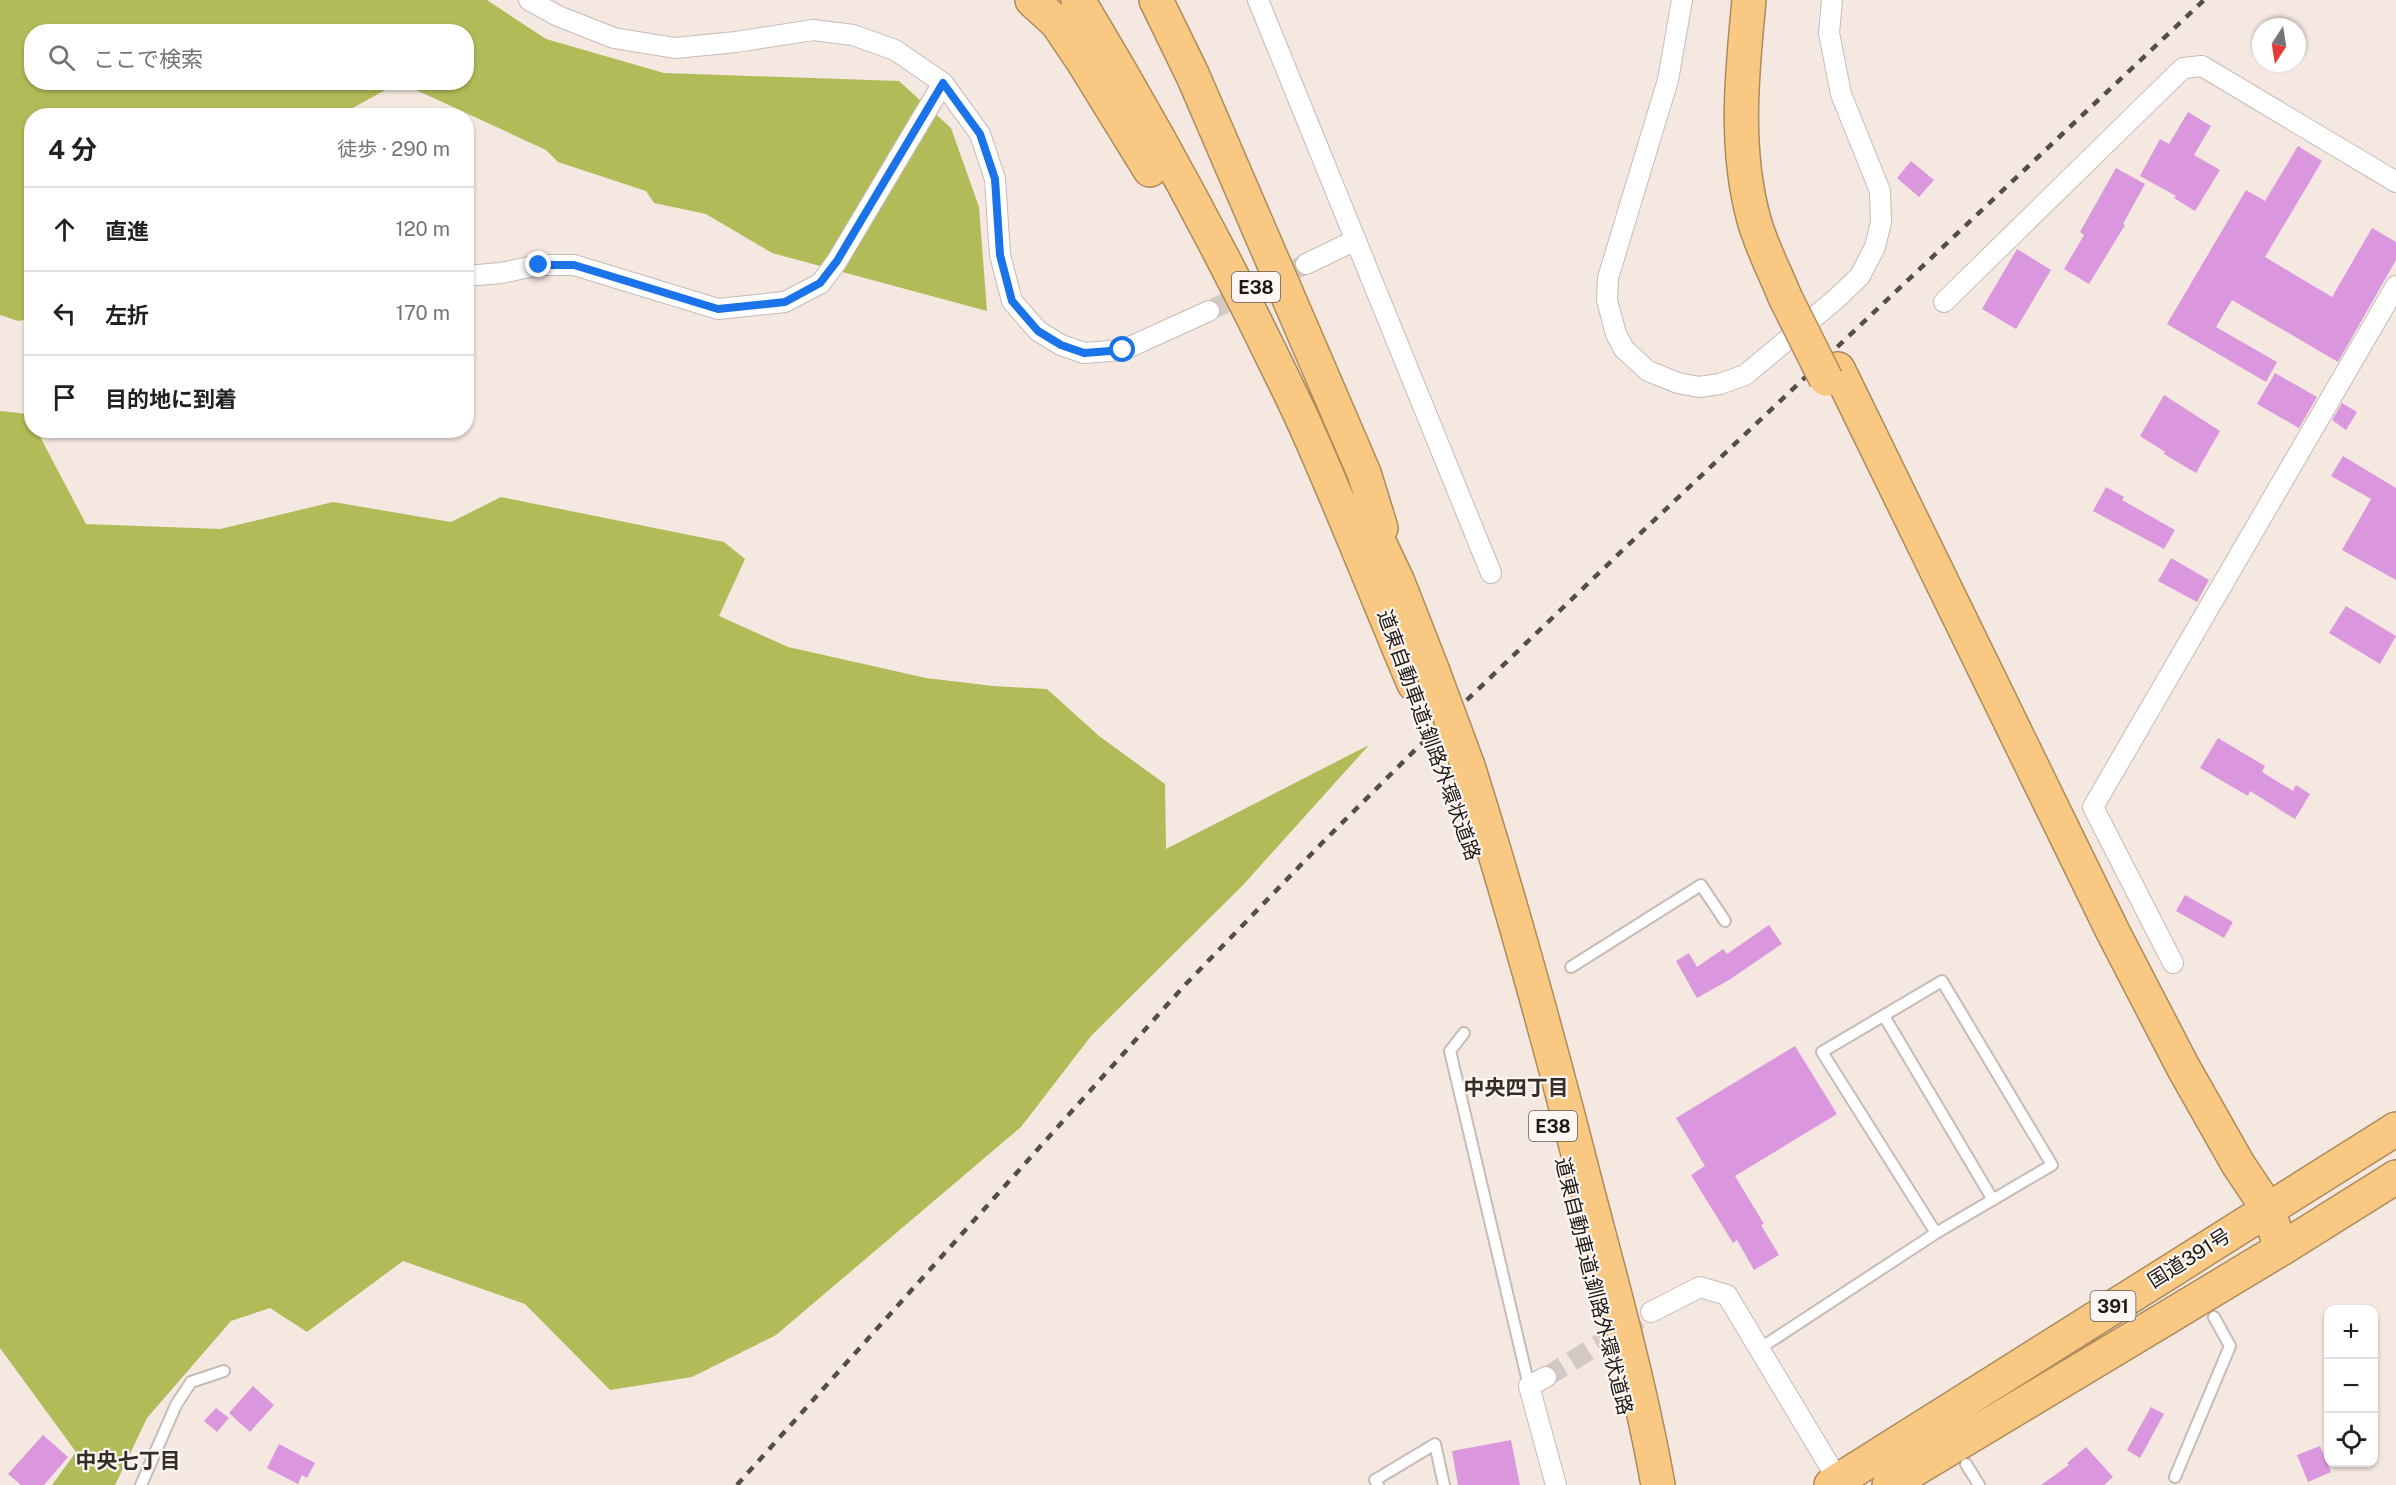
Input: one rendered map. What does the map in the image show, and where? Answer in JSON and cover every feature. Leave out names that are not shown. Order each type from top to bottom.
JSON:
[{"type":"highway","points":[[1032,0],[1057,23],[1084,63],[1301,417]]},
{"type":"highway","name":"道東自動車道;釧路外環状道路","points":[[1078,0],[1166,153],[1233,278],[1301,417],[1423,676],[1459,774],[1507,887],[1615,1296],[1649,1479]]},
{"type":"highway","name":"道東自動車道;釧路外環状道路","points":[[1098,0],[1249,274],[1317,408],[1398,582],[1423,676]]},
{"type":"highway","points":[[1156,0],[1193,76],[1364,473],[1398,582]]},
{"type":"highway","points":[[1749,0],[1740,95],[1745,182],[1755,223],[2113,932],[2183,1067],[2238,1164],[2258,1215],[2281,1249]]},
{"type":"highway","points":[[1762,0],[1754,98],[1761,180],[1792,294]]},
{"type":"highway","name":"国道391号","points":[[1837,1484],[2396,1129]]},
{"type":"highway","name":"国道391号","points":[[1889,1485],[2281,1249],[2396,1177]]},
{"type":"street","points":[[529,0],[558,16],[614,38],[675,48],[736,42],[813,30],[853,35],[895,50],[943,83],[980,134],[995,179],[1000,255],[1012,301],[1038,331],[1061,345],[1084,353],[1123,350],[1209,311]]},
{"type":"street","points":[[1258,0],[1491,573]]},
{"type":"street","points":[[1682,0],[1668,80],[1608,278],[1607,300],[1616,334],[1624,350],[1648,371],[1678,383],[1700,387],[1720,384],[1745,375],[1844,292],[1860,276],[1875,246],[1881,222],[1880,192],[1841,94],[1829,33],[1832,0]]},
{"type":"street","points":[[1944,302],[2183,68],[2202,66],[2396,182]]},
{"type":"street","points":[[474,275],[501,273],[539,265],[574,265],[718,309],[785,302],[820,283],[837,261],[943,83]]},
{"type":"street","points":[[1306,264],[1356,240]]},
{"type":"street","points":[[2173,963],[2093,807],[2396,286]]},
{"type":"street","points":[[1651,1312],[1700,1287],[1727,1295],[1837,1484]]},
{"type":"street","points":[[1546,1377],[1529,1386],[1556,1485]]},
{"type":"lane","points":[[1571,967],[1701,885],[1725,921]]},
{"type":"lane","points":[[1759,1349],[1936,1233],[2052,1165],[1942,981],[1822,1052],[1936,1233]]},
{"type":"lane","points":[[1884,1016],[1993,1200]]},
{"type":"lane","points":[[1464,1033],[1450,1051],[1529,1386]]},
{"type":"lane","points":[[2175,1477],[2230,1346],[2214,1317]]},
{"type":"lane","points":[[141,1485],[176,1405],[191,1382],[224,1371]]},
{"type":"lane","points":[[1377,1485],[1375,1480],[1435,1444],[1444,1485]]},
{"type":"lane","points":[[1966,1464],[1979,1485]]},
{"type":"green space","points":[[0,0],[487,0],[546,39],[664,73],[899,81],[951,128],[979,207],[987,311],[772,253],[706,214],[654,203],[646,191],[558,162],[546,150],[474,117],[474,108],[455,108],[416,90],[474,90],[474,24],[24,24],[24,90],[385,90],[353,108],[24,108],[24,320],[18,321],[0,315]]},
{"type":"green space","points":[[0,411],[24,413],[24,438],[41,438],[86,524],[220,529],[333,502],[451,522],[501,497],[724,542],[745,559],[719,616],[788,647],[926,678],[993,686],[1047,689],[1099,736],[1165,784],[1166,849],[1369,745],[1243,885],[1091,1036],[1021,1127],[776,1335],[692,1377],[610,1390],[525,1304],[403,1261],[307,1332],[270,1308],[231,1321],[147,1418],[115,1485],[52,1485],[76,1452],[0,1348]]},
{"type":"building","points":[[2188,112],[2211,126],[2194,155],[2220,170],[2195,211],[2174,198],[2176,196],[2140,176],[2160,139],[2169,144]]},
{"type":"building","points":[[2298,146],[2322,161],[2265,257],[2332,297],[2372,228],[2396,242],[2396,260],[2338,362],[2232,300],[2216,327],[2277,362],[2266,382],[2167,324],[2246,190],[2265,201]]},
{"type":"building","points":[[1911,161],[1934,180],[1919,197],[1897,178]]},
{"type":"building","points":[[2116,168],[2145,184],[2123,224],[2125,225],[2089,284],[2064,269],[2084,235],[2080,232]]},
{"type":"building","points":[[2017,249],[2051,270],[2016,329],[1982,309]]},
{"type":"building","points":[[2275,373],[2317,397],[2299,428],[2257,404]]},
{"type":"building","points":[[2164,395],[2220,431],[2196,473],[2140,436]]},
{"type":"building","points":[[2342,403],[2357,412],[2346,430],[2332,420]]},
{"type":"building","points":[[2343,456],[2396,488],[2396,580],[2342,550],[2371,499],[2331,476]]},
{"type":"building","points":[[2106,487],[2124,497],[2122,500],[2175,530],[2164,549],[2093,511]]},
{"type":"building","points":[[2171,558],[2209,580],[2197,602],[2158,581]]},
{"type":"building","points":[[2346,606],[2396,636],[2380,664],[2329,633]]},
{"type":"building","points":[[2218,738],[2265,766],[2262,772],[2293,791],[2296,785],[2310,794],[2295,819],[2250,791],[2248,796],[2200,768]]},
{"type":"building","points":[[2185,895],[2233,922],[2224,938],[2176,911]]},
{"type":"building","points":[[1769,925],[1782,944],[1729,980],[1697,998],[1676,961],[1689,953],[1697,967],[1723,949],[1727,954]]},
{"type":"building","points":[[1795,1046],[1837,1114],[1735,1176],[1764,1224],[1761,1225],[1779,1255],[1754,1270],[1737,1240],[1733,1243],[1691,1175],[1705,1166],[1676,1118]]},
{"type":"building","points":[[253,1386],[274,1405],[250,1432],[229,1413]]},
{"type":"building","points":[[2151,1407],[2164,1414],[2140,1458],[2127,1450]]},
{"type":"building","points":[[216,1408],[229,1418],[217,1432],[204,1421]]},
{"type":"building","points":[[43,1435],[68,1457],[44,1485],[21,1485],[8,1474]]},
{"type":"building","points":[[1511,1440],[1520,1485],[1458,1485],[1452,1451]]},
{"type":"building","points":[[279,1444],[315,1463],[307,1478],[302,1475],[298,1484],[267,1468]]},
{"type":"building","points":[[2320,1446],[2324,1455],[2324,1467],[2329,1467],[2331,1472],[2308,1482],[2297,1455]]},
{"type":"building","points":[[2086,1447],[2113,1477],[2104,1485],[2041,1485],[2069,1465],[2067,1463]]},
{"type":"tunnel","points":[[1209,311],[1306,264]]},
{"type":"tunnel","points":[[1546,1377],[1651,1312]]},
{"type":"railway","points":[[737,1485],[1184,986],[1322,843],[1627,546],[2204,0]]},
{"type":"district","name":"中央四丁目","points":[[1516,1087]]},
{"type":"district","name":"中央七丁目","points":[[128,1460]]},
{"type":"route","points":[[539,265],[574,265],[718,309],[785,302],[820,283],[837,261],[943,83],[980,134],[995,179],[1000,226],[1000,255],[1012,301],[1038,331],[1061,345],[1084,353],[1123,350]]}]
